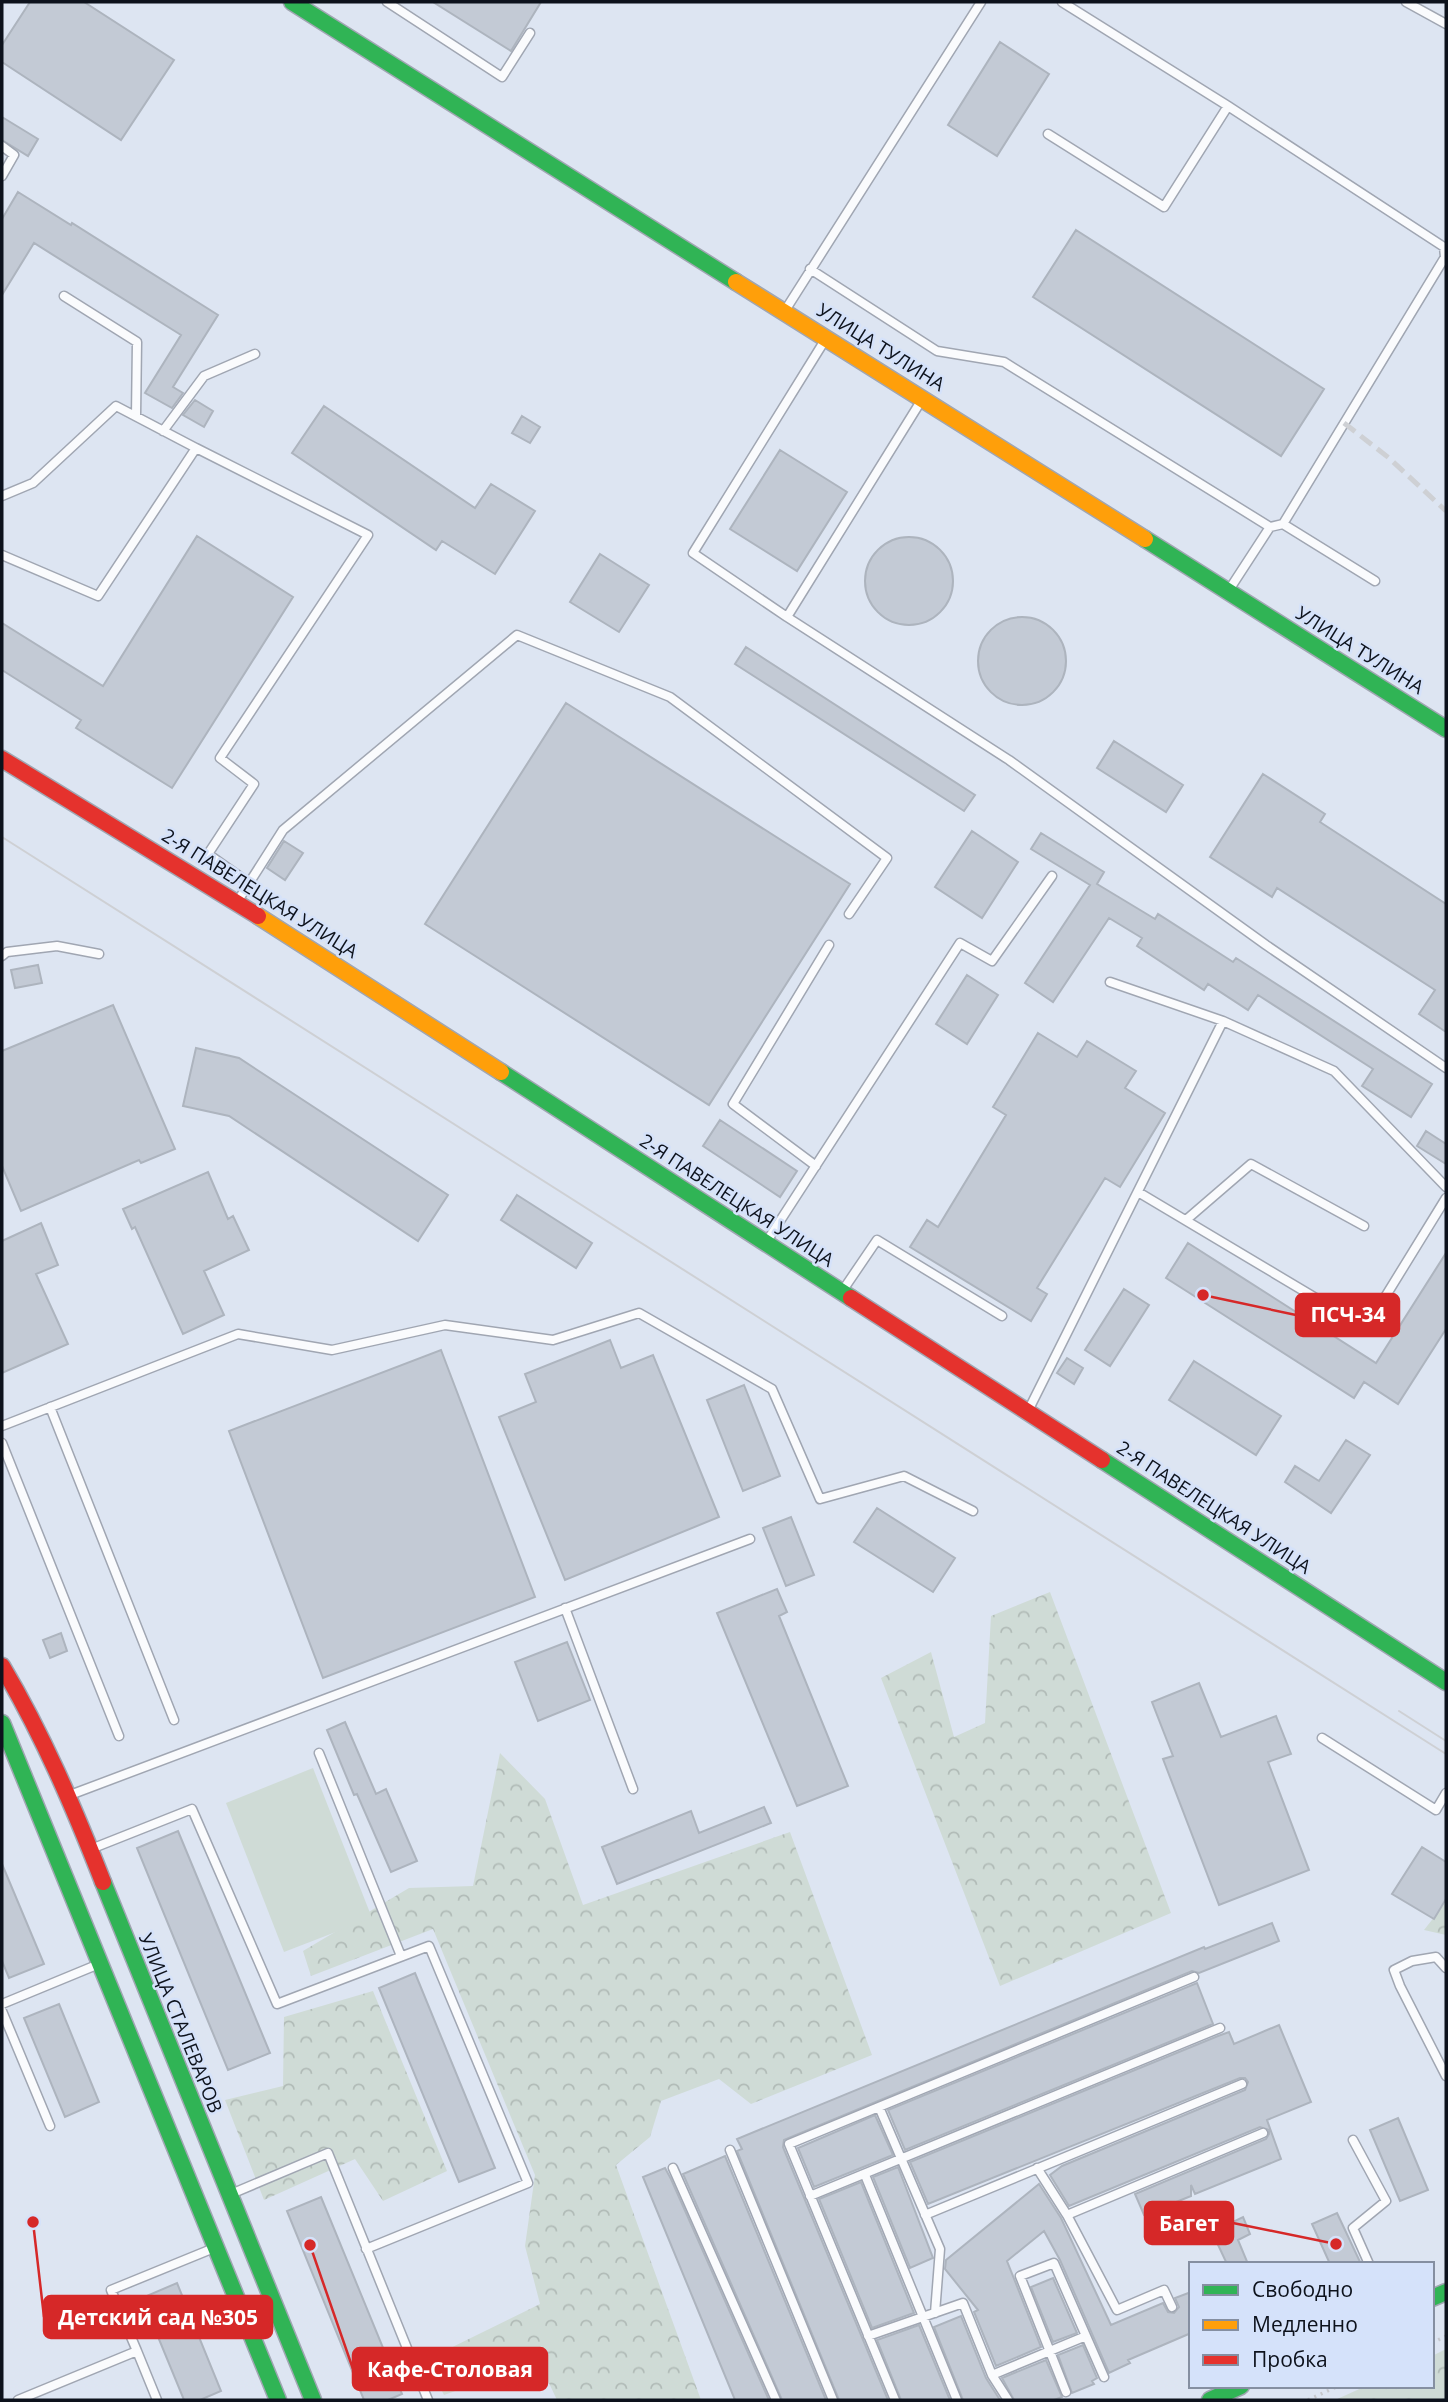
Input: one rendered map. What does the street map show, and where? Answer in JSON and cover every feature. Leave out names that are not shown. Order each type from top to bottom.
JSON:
[{"type":"street","name":"УЛИЦА ТУЛИНА","points":[[292,2],[1446,729]]},
{"type":"street","name":"2-Я ПАВЕЛЕЦКАЯ УЛИЦА","points":[[2,759],[237,902],[1446,1682]]},
{"type":"street","name":"УЛИЦА СТАЛЕВАРОВ","points":[[2,1666],[26,1703],[67,1796],[227,2196],[313,2400]]},
{"type":"street","points":[[2,1723],[278,2400]]},
{"type":"street","points":[[1210,2400],[1237,2388]]},
{"type":"lane","points":[[387,2],[502,77],[530,33]]},
{"type":"lane","points":[[785,311],[981,2]]},
{"type":"lane","points":[[1062,2],[1444,247],[1445,257],[1283,524]]},
{"type":"lane","points":[[1406,2],[1446,24]]},
{"type":"lane","points":[[1048,134],[1164,207],[1228,106]]},
{"type":"lane","points":[[2,146],[14,155],[2,176]]},
{"type":"lane","points":[[810,269],[937,351],[1004,362],[1270,527]]},
{"type":"lane","points":[[64,296],[137,342],[136,416]]},
{"type":"lane","points":[[827,338],[693,553],[1009,760],[1266,945],[1446,1068]]},
{"type":"lane","points":[[163,431],[204,376],[255,354]]},
{"type":"lane","points":[[787,617],[923,398]]},
{"type":"lane","points":[[2,496],[33,483],[116,406],[368,535],[220,758],[254,784],[208,854],[249,883]]},
{"type":"lane","points":[[2,555],[98,596],[196,448]]},
{"type":"lane","points":[[1229,591],[1270,527],[1283,524],[1376,581]]},
{"type":"lane","points":[[237,902],[283,830],[517,635],[670,697],[887,858],[849,914]]},
{"type":"lane","points":[[766,1243],[960,943],[992,961],[1052,876]]},
{"type":"lane","points":[[816,1166],[733,1104],[830,945]]},
{"type":"lane","points":[[2,956],[8,952],[57,946],[99,954]]},
{"type":"lane","points":[[1110,982],[1223,1021],[1334,1071],[1446,1187]]},
{"type":"lane","points":[[1028,1412],[1223,1021]]},
{"type":"lane","points":[[1186,1220],[1251,1164],[1364,1226]]},
{"type":"lane","points":[[1138,1192],[1366,1328],[1446,1198]]},
{"type":"lane","points":[[842,1292],[877,1240],[1002,1316]]},
{"type":"lane","points":[[2,1426],[238,1334],[332,1350],[445,1325],[553,1340],[639,1313],[772,1389],[820,1499],[904,1476],[973,1511]]},
{"type":"lane","points":[[50,1407],[174,1720]]},
{"type":"lane","points":[[2,1443],[119,1736]]},
{"type":"lane","points":[[67,1796],[750,1539]]},
{"type":"lane","points":[[565,1608],[633,1789]]},
{"type":"lane","points":[[1322,1738],[1436,1810],[1446,1793]]},
{"type":"lane","points":[[319,1753],[401,1956]]},
{"type":"lane","points":[[89,1850],[192,1809],[277,2004],[429,1946],[528,2183],[366,2249]]},
{"type":"lane","points":[[1446,1968],[1436,1957],[1412,1961],[1395,1970],[1400,1986],[1446,2076]]},
{"type":"lane","points":[[2,2004],[100,1964]]},
{"type":"lane","points":[[895,2400],[789,2144],[1194,1977]]},
{"type":"lane","points":[[2,2011],[50,2126]]},
{"type":"lane","points":[[810,2196],[902,2161],[1220,2028]]},
{"type":"lane","points":[[925,2215],[1241,2084]]},
{"type":"lane","points":[[879,2107],[940,2249],[935,2313]]},
{"type":"lane","points":[[1067,2215],[1263,2133]]},
{"type":"lane","points":[[1353,2140],[1386,2201],[1353,2228],[1368,2262]]},
{"type":"lane","points":[[730,2150],[833,2400]]},
{"type":"lane","points":[[227,2196],[328,2153],[428,2400]]},
{"type":"lane","points":[[673,2168],[776,2400]]},
{"type":"lane","points":[[1037,2168],[1067,2215],[1116,2310],[1164,2290],[1172,2306]]},
{"type":"lane","points":[[865,2175],[957,2400]]},
{"type":"lane","points":[[157,2400],[111,2290],[215,2248]]},
{"type":"lane","points":[[1066,2392],[1020,2276],[1054,2263],[1104,2377]]},
{"type":"lane","points":[[869,2336],[962,2303],[992,2375],[1008,2400]]},
{"type":"lane","points":[[992,2375],[1086,2336]]},
{"type":"lane","points":[[18,2400],[136,2351]]},
{"type":"path","points":[[1308,2400],[1334,2388]]},
{"type":"green space","points":[[1050,1592],[1171,1913],[1000,1986],[881,1678],[931,1652],[954,1737],[985,1723],[991,1616]]},
{"type":"green space","points":[[500,1753],[545,1799],[583,1905],[790,1832],[872,2055],[751,2104],[719,2079],[661,2101],[650,2137],[616,2165],[701,2400],[557,2400],[539,2362],[444,2395],[426,2360],[540,2304],[525,2246],[535,2175],[433,1929],[311,1976],[303,1951],[409,1888],[473,1886]]},
{"type":"green space","points":[[313,1768],[372,1918],[284,1952],[226,1803]]},
{"type":"green space","points":[[1446,1902],[1446,1935],[1424,1930]]},
{"type":"green space","points":[[373,1991],[447,2171],[383,2201],[355,2159],[264,2200],[225,2100],[283,2086],[284,2017]]},
{"type":"green space","points":[[1446,2349],[1446,2400],[1335,2400],[1362,2388],[1434,2388],[1434,2355]]},
{"type":"building","points":[[30,2],[84,2],[174,60],[121,140],[2,62],[2,45]]},
{"type":"building","points":[[433,2],[541,2],[511,51]]},
{"type":"building","points":[[1000,42],[1049,74],[997,156],[948,125]]},
{"type":"building","points":[[2,117],[38,139],[28,156],[2,140]]},
{"type":"building","points":[[18,192],[218,315],[173,387],[183,393],[172,408],[145,393],[181,335],[34,243],[2,295],[2,219]]},
{"type":"building","points":[[1076,230],[1324,389],[1281,456],[1033,297]]},
{"type":"building","points":[[195,400],[213,411],[204,427],[183,415]]},
{"type":"building","points":[[324,406],[475,508],[491,484],[535,511],[495,574],[442,541],[436,550],[292,453]]},
{"type":"building","points":[[522,416],[540,427],[530,443],[512,433]]},
{"type":"building","points":[[780,450],[847,492],[797,571],[730,529]]},
{"type":"building","points":[[197,536],[293,597],[172,788],[76,728],[81,720],[2,670],[2,623],[103,686]]},
{"type":"building","points":[[909,537],[926,541],[940,550],[949,564],[953,581],[949,598],[940,612],[926,621],[909,625],[892,621],[878,612],[869,598],[865,581],[869,564],[878,550],[892,541]]},
{"type":"building","points":[[600,554],[649,585],[619,632],[570,602]]},
{"type":"building","points":[[1022,617],[1039,621],[1053,630],[1062,644],[1066,661],[1062,678],[1053,692],[1039,701],[1022,705],[1005,701],[991,692],[982,678],[978,661],[982,644],[991,630],[1005,621]]},
{"type":"building","points":[[746,647],[975,795],[964,811],[735,664]]},
{"type":"building","points":[[566,703],[850,884],[709,1105],[425,924]]},
{"type":"building","points":[[1114,741],[1183,785],[1166,812],[1097,768]]},
{"type":"building","points":[[1263,774],[1325,814],[1320,822],[1446,904],[1446,1032],[1419,1014],[1435,990],[1277,888],[1272,897],[1210,857]]},
{"type":"building","points":[[972,831],[1018,862],[982,918],[935,887]]},
{"type":"building","points":[[1041,833],[1104,872],[1097,884],[1155,919],[1158,914],[1233,962],[1236,958],[1432,1084],[1411,1117],[1362,1086],[1373,1069],[1258,995],[1248,1010],[1208,984],[1204,990],[1137,946],[1142,938],[1109,918],[1053,1002],[1025,983],[1090,885],[1031,849]]},
{"type":"building","points":[[284,841],[303,853],[285,880],[267,868]]},
{"type":"building","points":[[38,965],[42,983],[15,988],[11,970]]},
{"type":"building","points":[[967,975],[998,995],[967,1044],[936,1024]]},
{"type":"building","points":[[113,1005],[175,1149],[141,1163],[139,1160],[21,1211],[2,1166],[2,1051]]},
{"type":"building","points":[[1038,1033],[1077,1057],[1087,1041],[1136,1071],[1125,1088],[1165,1113],[1120,1187],[1105,1178],[1037,1288],[1047,1294],[1031,1321],[910,1247],[927,1220],[938,1227],[1006,1115],[993,1107]]},
{"type":"building","points":[[196,1048],[239,1058],[448,1195],[418,1241],[229,1116],[183,1106]]},
{"type":"building","points":[[720,1120],[797,1171],[780,1197],[703,1146]]},
{"type":"building","points":[[1426,1131],[1446,1144],[1446,1164],[1417,1146]]},
{"type":"building","points":[[208,1172],[228,1219],[233,1216],[249,1250],[204,1271],[224,1315],[183,1334],[135,1227],[132,1229],[123,1209]]},
{"type":"building","points":[[517,1195],[592,1243],[576,1268],[501,1220]]},
{"type":"building","points":[[41,1223],[58,1265],[36,1274],[68,1344],[2,1373],[2,1241]]},
{"type":"building","points":[[1188,1243],[1376,1363],[1446,1253],[1446,1329],[1398,1404],[1364,1382],[1354,1398],[1166,1278]]},
{"type":"building","points":[[1124,1289],[1149,1305],[1110,1366],[1085,1350]]},
{"type":"building","points":[[610,1340],[621,1368],[653,1355],[719,1517],[565,1580],[499,1417],[536,1402],[525,1374]]},
{"type":"building","points":[[441,1350],[535,1597],[323,1678],[229,1431]]},
{"type":"building","points":[[1067,1358],[1083,1368],[1074,1384],[1057,1373]]},
{"type":"building","points":[[1194,1361],[1281,1416],[1256,1455],[1169,1400]]},
{"type":"building","points":[[744,1385],[780,1476],[743,1491],[707,1400]]},
{"type":"building","points":[[1346,1440],[1370,1455],[1331,1513],[1285,1482],[1295,1466],[1319,1481]]},
{"type":"building","points":[[877,1508],[955,1558],[933,1592],[854,1542]]},
{"type":"building","points":[[791,1517],[814,1575],[786,1586],[763,1528]]},
{"type":"building","points":[[777,1589],[787,1612],[779,1616],[848,1786],[797,1806],[717,1613]]},
{"type":"building","points":[[61,1633],[67,1651],[50,1658],[43,1640]]},
{"type":"building","points":[[567,1642],[590,1700],[538,1721],[515,1662]]},
{"type":"building","points":[[1199,1683],[1221,1737],[1276,1716],[1291,1754],[1268,1762],[1309,1870],[1219,1905],[1163,1759],[1173,1756],[1152,1702]]},
{"type":"building","points":[[345,1722],[376,1794],[386,1789],[417,1861],[391,1872],[327,1730]]},
{"type":"building","points":[[764,1807],[771,1823],[617,1884],[602,1847],[691,1811],[699,1833]]},
{"type":"building","points":[[178,1831],[270,2053],[228,2070],[137,1848]]},
{"type":"building","points":[[1422,1847],[1446,1862],[1446,1899],[1434,1919],[1392,1894]]},
{"type":"building","points":[[2,1864],[44,1964],[9,1978],[2,1961]]},
{"type":"building","points":[[1272,1923],[1279,1941],[1199,1973],[1192,1971],[784,2140],[783,2147],[888,2400],[839,2400],[737,2151],[742,2149],[737,2139],[1204,1947],[1205,1949]]},
{"type":"building","points":[[415,1973],[495,2168],[459,2182],[379,1988]]},
{"type":"building","points":[[1197,1983],[1213,2024],[905,2150],[888,2110]]},
{"type":"building","points":[[59,2004],[99,2102],[65,2117],[24,2018]]},
{"type":"building","points":[[1279,2025],[1311,2102],[1267,2120],[1281,2159],[1195,2194],[1191,2185],[1191,2196],[1144,2215],[1135,2194],[1266,2139],[1269,2130],[1260,2127],[1069,2206],[1050,2175],[1062,2166],[1245,2090],[1248,2082],[1245,2078],[1240,2078],[928,2204],[910,2162],[1218,2036],[1229,2032],[1234,2044]]},
{"type":"building","points":[[875,2115],[893,2155],[814,2187],[798,2148]]},
{"type":"building","points":[[1398,2118],[1428,2190],[1400,2201],[1370,2130]]},
{"type":"building","points":[[725,2156],[826,2400],[782,2400],[683,2174]]},
{"type":"building","points":[[898,2167],[933,2258],[910,2268],[873,2177]]},
{"type":"building","points":[[665,2168],[769,2400],[735,2400],[643,2177]]},
{"type":"building","points":[[861,2182],[914,2313],[872,2328],[819,2199]]},
{"type":"building","points":[[1039,2184],[1061,2218],[1111,2325],[1163,2303],[1168,2312],[1174,2313],[1179,2307],[1175,2298],[1189,2293],[1189,2334],[1128,2360],[1130,2363],[1109,2373],[1060,2260],[1044,2231],[1007,2261],[1041,2347],[996,2366],[974,2312],[978,2310],[945,2269],[946,2260]]},
{"type":"building","points":[[321,2197],[402,2394],[388,2400],[364,2400],[287,2211]]},
{"type":"building","points":[[1337,2213],[1360,2262],[1329,2262],[1312,2224]]},
{"type":"building","points":[[1243,2217],[1250,2234],[1238,2240],[1247,2262],[1226,2262],[1212,2232]]},
{"type":"building","points":[[1053,2278],[1077,2333],[1053,2342],[1031,2287]]},
{"type":"building","points":[[177,2283],[221,2391],[200,2400],[184,2400],[142,2298]]},
{"type":"building","points":[[961,2316],[986,2378],[1000,2400],[963,2400],[934,2327]]},
{"type":"building","points":[[919,2325],[950,2400],[901,2400],[877,2340]]},
{"type":"building","points":[[1083,2345],[1097,2378],[1092,2381],[1094,2384],[1072,2393],[1058,2355]]},
{"type":"building","points":[[1046,2360],[1062,2397],[1054,2400],[1014,2400],[1002,2378]]},
{"type":"tram line","points":[[2,837],[1446,1754]]},
{"type":"tram line","points":[[1399,1711],[1446,1741]]},
{"type":"railway","points":[[1344,423],[1389,458],[1446,511]]},
{"type":"traffic: fast","points":[[292,2],[736,282]]},
{"type":"traffic: fast","points":[[1145,539],[1446,729]]},
{"type":"traffic: fast","points":[[501,1072],[851,1298]]},
{"type":"traffic: fast","points":[[1102,1460],[1446,1682]]},
{"type":"traffic: fast","points":[[2,1723],[278,2400]]},
{"type":"traffic: fast","points":[[103,1882],[313,2400]]},
{"type":"traffic: fast","points":[[1434,2297],[1446,2292]]},
{"type":"traffic: fast","points":[[1210,2400],[1237,2388]]},
{"type":"traffic: slow","points":[[736,282],[1145,539]]},
{"type":"traffic: slow","points":[[258,916],[501,1072]]},
{"type":"traffic: jam","points":[[2,759],[258,916]]},
{"type":"traffic: jam","points":[[851,1298],[1102,1460]]},
{"type":"traffic: jam","points":[[2,1666],[57,1772],[103,1882]]},
{"type":"place","name":"ПСЧ-34","points":[[1203,1295]]},
{"type":"place","name":"Детский сад №305","points":[[33,2222]]},
{"type":"place","name":"Багет","points":[[1336,2244]]},
{"type":"place","name":"Кафе-Столовая","points":[[310,2245]]}]
